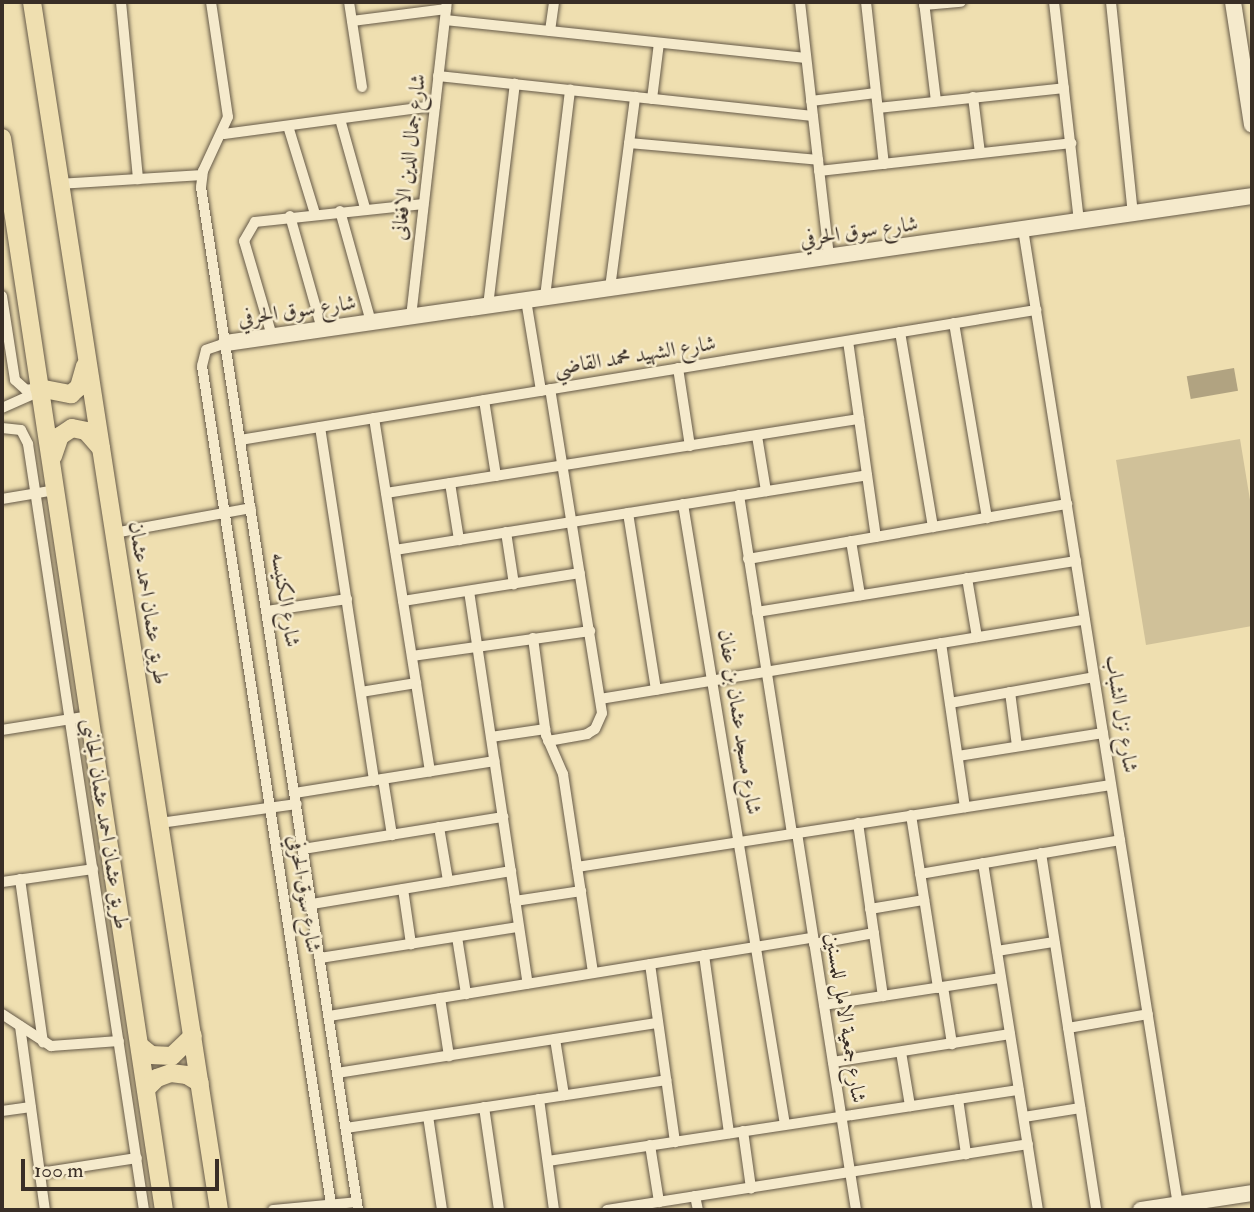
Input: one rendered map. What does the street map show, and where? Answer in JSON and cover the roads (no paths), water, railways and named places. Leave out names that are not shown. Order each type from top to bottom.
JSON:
[{"type":"main road","name":"طريق عثمان احمد عثمان","points":[[32,2],[219,1210]]},
{"type":"main road","points":[[2,139],[164,1210]]},
{"type":"main road","points":[[40,390],[71,394],[79,387],[86,361]]},
{"type":"main road","points":[[51,460],[60,436],[72,428],[86,431],[101,448]]},
{"type":"main road","points":[[139,1046],[151,1055],[172,1056],[193,1036]]},
{"type":"main road","points":[[146,1089],[157,1078],[172,1073],[200,1083]]},
{"type":"street","points":[[121,2],[138,179]]},
{"type":"street","points":[[59,184],[202,175],[224,134],[228,110],[211,2]]},
{"type":"street","points":[[349,2],[362,87]]},
{"type":"street","points":[[550,31],[554,2]]},
{"type":"street","points":[[800,2],[829,257]]},
{"type":"street","points":[[866,2],[884,164]]},
{"type":"street","points":[[936,102],[924,4],[961,2]]},
{"type":"street","points":[[1054,2],[1079,221]]},
{"type":"street","points":[[1111,2],[1133,214]]},
{"type":"street","points":[[1233,2],[1245,42],[1252,125]]},
{"type":"street","points":[[352,21],[446,10],[550,31],[806,58]]},
{"type":"street","name":"شارع جمال الدين الافغانى","points":[[411,317],[446,10]]},
{"type":"street","points":[[652,99],[659,43]]},
{"type":"street","points":[[438,76],[813,116]]},
{"type":"street","points":[[488,306],[515,84]]},
{"type":"street","points":[[878,108],[1064,88]]},
{"type":"street","points":[[545,298],[570,90]]},
{"type":"street","points":[[811,100],[876,93]]},
{"type":"street","points":[[610,288],[635,97]]},
{"type":"street","points":[[973,97],[980,153]]},
{"type":"street","points":[[224,134],[435,106]]},
{"type":"street","points":[[340,119],[365,208]]},
{"type":"street","points":[[288,125],[315,214]]},
{"type":"street","points":[[629,142],[819,165],[884,164],[1070,143]]},
{"type":"street","name":"شارع الكنيسه","points":[[202,175],[357,1206]]},
{"type":"street","name":"شارع سوق الحرفي","points":[[331,1204],[201,360],[211,347],[272,336],[1252,196]]},
{"type":"street","points":[[272,336],[246,233],[255,222],[290,216],[423,204]]},
{"type":"street","points":[[340,211],[371,322]]},
{"type":"street","points":[[290,216],[322,329]]},
{"type":"street","name":"شارع نزل الشباب","points":[[1023,229],[1178,1205]]},
{"type":"street","points":[[2,296],[15,380],[26,390],[40,390]]},
{"type":"street","points":[[526,300],[563,466],[602,713],[595,729],[548,741]]},
{"type":"street","name":"شارع الشهيد محمد القاضي","points":[[240,440],[1036,310]]},
{"type":"street","points":[[954,323],[987,518]]},
{"type":"street","points":[[900,332],[933,527]]},
{"type":"street","points":[[848,341],[876,537]]},
{"type":"street","points":[[678,368],[690,446]]},
{"type":"street","points":[[2,408],[40,390]]},
{"type":"street","points":[[484,400],[496,476]]},
{"type":"street","points":[[374,418],[430,772]]},
{"type":"street","points":[[386,493],[859,419]]},
{"type":"street","points":[[320,427],[361,692],[392,835]]},
{"type":"street","name":"طريق عثمان احمد عثمان الجانبى","points":[[2,428],[21,430],[28,444],[144,1210]]},
{"type":"street","points":[[757,436],[766,491]]},
{"type":"street","points":[[395,550],[867,475]]},
{"type":"street","points":[[450,483],[459,540]]},
{"type":"street","points":[[2,499],[56,490]]},
{"type":"street","name":"شارع جمعية الامل للمسنين","points":[[739,495],[856,1210]]},
{"type":"street","name":"شارع مسجد عثمان بن عفان","points":[[683,504],[785,1125]]},
{"type":"street","points":[[748,559],[1067,504]]},
{"type":"street","points":[[114,533],[251,509]]},
{"type":"street","points":[[628,513],[656,690]]},
{"type":"street","points":[[506,532],[514,584]]},
{"type":"street","points":[[851,541],[860,595]]},
{"type":"street","points":[[757,612],[1076,561]]},
{"type":"street","points":[[403,601],[580,573]]},
{"type":"street","points":[[967,578],[977,638]]},
{"type":"street","points":[[469,591],[528,984]]},
{"type":"street","points":[[267,611],[346,599]]},
{"type":"street","points":[[600,699],[1085,620]]},
{"type":"street","points":[[412,656],[590,631]]},
{"type":"street","points":[[533,638],[545,729],[563,774],[593,974]]},
{"type":"street","points":[[941,643],[965,807]]},
{"type":"street","points":[[950,703],[1094,677]]},
{"type":"street","points":[[361,692],[416,683]]},
{"type":"street","points":[[1010,692],[1017,746]]},
{"type":"street","points":[[2,730],[90,716]]},
{"type":"street","points":[[491,737],[545,729]]},
{"type":"street","points":[[958,756],[1103,733]]},
{"type":"street","points":[[159,823],[270,807],[296,798],[379,780],[494,761]]},
{"type":"street","points":[[577,867],[1111,785]]},
{"type":"street","points":[[911,816],[952,1044]]},
{"type":"street","points":[[303,849],[503,817]]},
{"type":"street","points":[[858,823],[883,996]]},
{"type":"street","points":[[439,827],[448,881]]},
{"type":"street","points":[[920,874],[1120,840]]},
{"type":"street","points":[[1041,853],[1096,1210]]},
{"type":"street","points":[[983,863],[1038,1210]]},
{"type":"street","points":[[2,882],[93,869]]},
{"type":"street","points":[[312,904],[511,871]]},
{"type":"street","points":[[20,880],[43,1042]]},
{"type":"street","points":[[403,889],[411,944]]},
{"type":"street","points":[[515,901],[581,891]]},
{"type":"street","points":[[870,909],[924,900]]},
{"type":"street","points":[[320,958],[519,927]]},
{"type":"street","points":[[329,1016],[756,947],[874,933]]},
{"type":"street","points":[[457,937],[466,994]]},
{"type":"street","points":[[997,951],[1054,942]]},
{"type":"street","points":[[704,955],[729,1133]]},
{"type":"street","points":[[650,964],[675,1142]]},
{"type":"street","points":[[824,1005],[1001,978]]},
{"type":"street","points":[[440,998],[449,1056]]},
{"type":"street","points":[[2,1014],[43,1042],[68,1048],[118,1041]]},
{"type":"street","points":[[1068,1028],[1148,1014]]},
{"type":"street","points":[[338,1073],[658,1023]]},
{"type":"street","points":[[20,1026],[45,1210]]},
{"type":"street","points":[[833,1062],[1010,1034]]},
{"type":"street","points":[[555,1039],[564,1095]]},
{"type":"street","points":[[901,1052],[910,1106]]},
{"type":"street","points":[[346,1128],[666,1080]]},
{"type":"street","points":[[548,1161],[1019,1090]]},
{"type":"street","points":[[539,1099],[554,1210]]},
{"type":"street","points":[[958,1099],[966,1154]]},
{"type":"street","points":[[2,1111],[31,1107]]},
{"type":"street","points":[[484,1107],[499,1210]]},
{"type":"street","points":[[1024,1117],[1080,1108]]},
{"type":"street","points":[[428,1116],[442,1210]]},
{"type":"street","points":[[743,1131],[751,1188]]},
{"type":"street","points":[[607,1210],[1028,1144]]},
{"type":"street","points":[[650,1145],[659,1202]]},
{"type":"street","points":[[40,1173],[136,1158]]},
{"type":"street","points":[[1141,1210],[1178,1205],[1222,1204],[1252,1193]]},
{"type":"street","points":[[695,1196],[698,1210]]},
{"type":"street","points":[[273,1210],[331,1204],[357,1206]]}]
